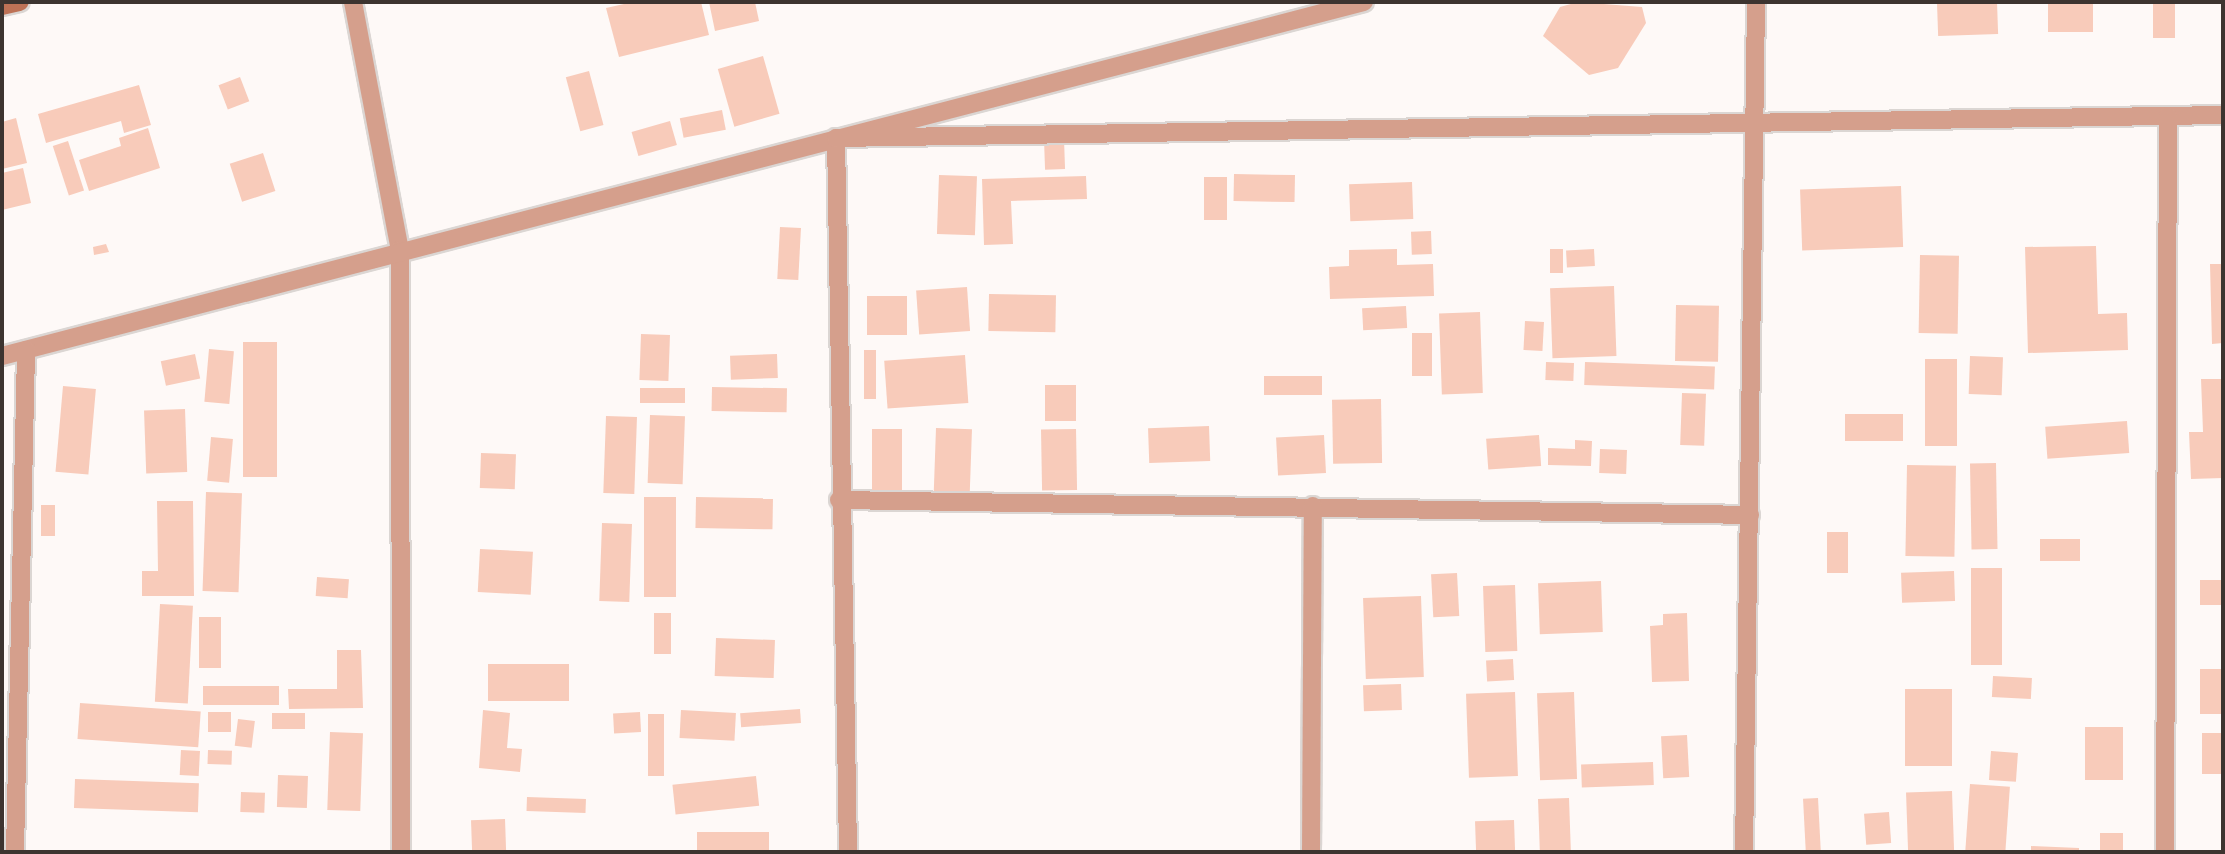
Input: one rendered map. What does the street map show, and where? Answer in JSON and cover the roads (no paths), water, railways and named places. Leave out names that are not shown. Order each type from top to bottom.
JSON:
[{"type":"street","points":[[2,6],[20,2]]},
{"type":"street","points":[[353,2],[400,250],[401,852]]},
{"type":"street","points":[[2,356],[400,250],[1364,2]]},
{"type":"street","points":[[1744,852],[1756,2]]},
{"type":"street","points":[[836,138],[1756,119],[2223,115]]},
{"type":"street","points":[[2165,852],[2168,116]]},
{"type":"street","points":[[836,138],[839,500],[848,852]]},
{"type":"street","points":[[15,852],[26,350]]},
{"type":"street","points":[[839,500],[1750,515]]},
{"type":"street","points":[[1311,852],[1314,506]]}]
